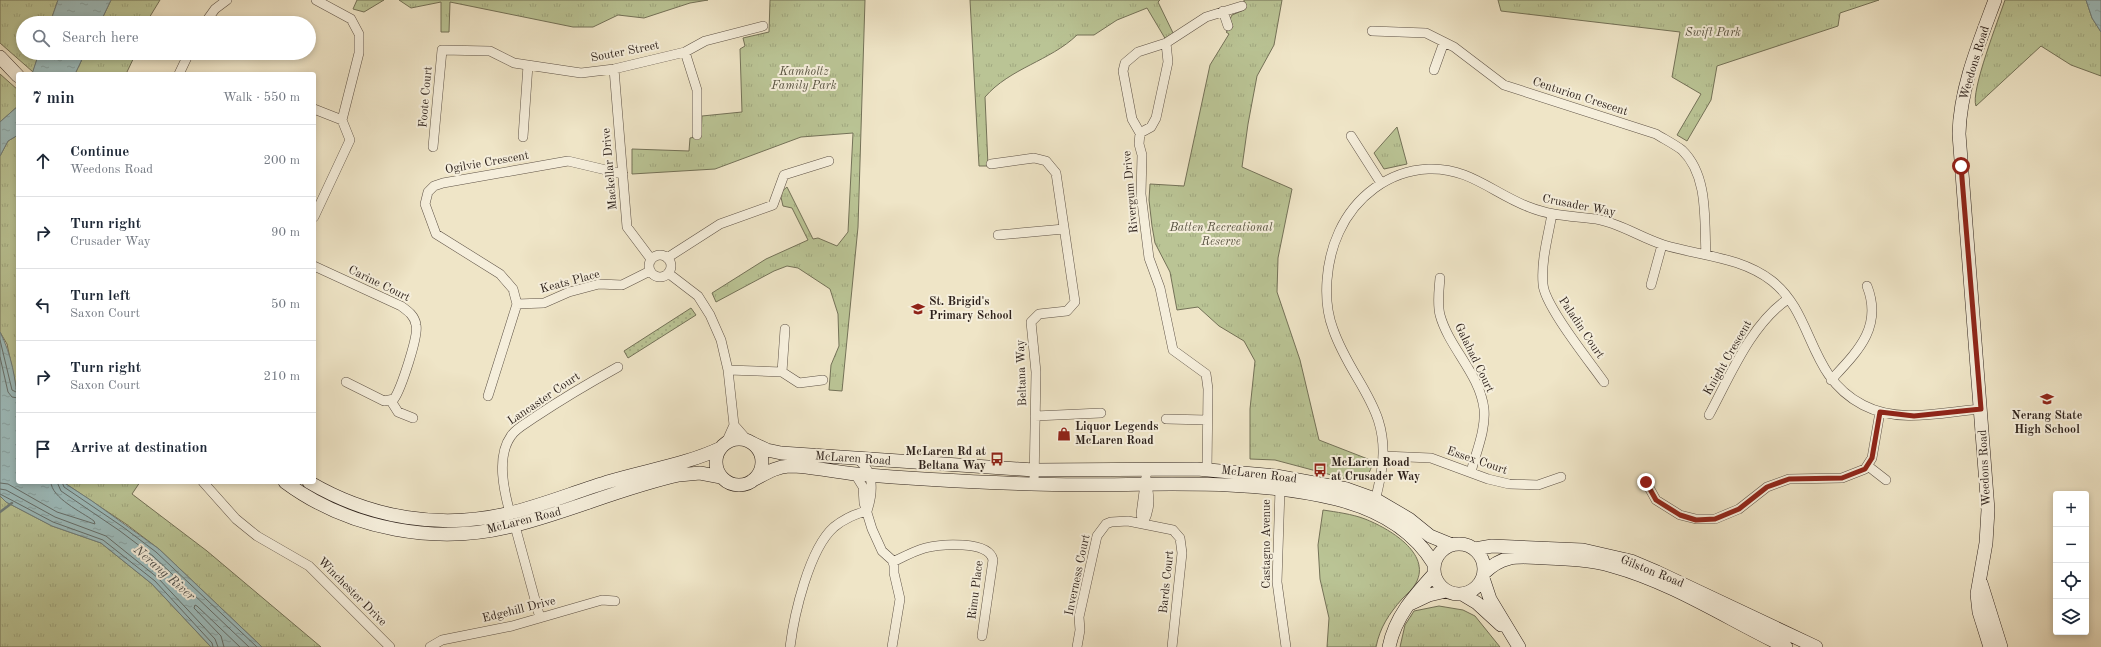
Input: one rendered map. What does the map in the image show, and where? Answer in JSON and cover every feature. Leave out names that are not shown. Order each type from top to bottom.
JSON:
[{"type":"main road","name":"Weedons Road","points":[[1990,647],[1979,612],[1977,594],[1981,581],[1988,510],[1962,182],[1960,127],[1967,82],[1995,0]]},
{"type":"main road","points":[[0,58],[16,74]]},
{"type":"main road","points":[[736,440],[750,442],[757,448],[762,462],[758,475],[748,484],[736,485],[721,477],[716,462],[723,446],[736,440]]},
{"type":"main road","name":"McLaren Road","points":[[750,442],[767,450],[781,453],[857,459],[1034,470],[1147,469],[1238,471],[1296,479],[1347,489],[1375,500],[1409,519],[1430,536],[1452,545]]},
{"type":"main road","name":"McLaren Road","points":[[313,484],[353,504],[400,517],[422,520],[466,520],[510,513],[642,471],[702,457],[723,446]]},
{"type":"main road","name":"McLaren Road","points":[[753,480],[773,469],[789,466],[855,474],[1034,484],[1226,485],[1280,489],[1345,502],[1385,517],[1417,540],[1434,569]]},
{"type":"main road","name":"McLaren Road","points":[[288,484],[319,503],[352,518],[404,531],[429,534],[455,534],[515,526],[669,477],[688,473],[721,477]]},
{"type":"main road","points":[[1390,647],[1398,620],[1434,569],[1440,552],[1452,545],[1463,544],[1475,549],[1483,560],[1484,576],[1490,599],[1519,647]]},
{"type":"main road","name":"Gilston Road","points":[[1475,549],[1492,546],[1583,550],[1625,560],[1657,572],[1816,647]]},
{"type":"main road","name":"Gilston Road","points":[[1484,576],[1499,561],[1512,557],[1573,559],[1612,566],[1658,583],[1786,647]]},
{"type":"main road","points":[[1434,569],[1436,581],[1446,591]]},
{"type":"main road","points":[[1462,594],[1475,589],[1484,576]]},
{"type":"main road","name":"Weedons Road","points":[[1981,581],[1986,593],[1994,630],[2001,647]]},
{"type":"main road","points":[[1408,606],[1429,595],[1446,591],[1462,594],[1477,603],[1511,635]]},
{"type":"main road","points":[[1994,630],[2010,647]]},
{"type":"street","points":[[210,16],[215,9],[227,0]]},
{"type":"street","points":[[316,0],[351,19],[359,34],[359,53],[342,120],[350,140],[316,214]]},
{"type":"street","name":"Rivergum Drive","points":[[1207,470],[1208,389],[1206,374],[1173,350],[1160,288],[1149,258],[1141,194],[1142,155],[1139,144],[1140,133],[1132,119],[1123,71],[1125,63],[1138,52],[1166,43],[1206,17],[1242,6]]},
{"type":"street","points":[[1223,11],[1228,26]]},
{"type":"street","name":"Souter Street","points":[[442,50],[490,51],[514,63],[581,73],[614,69],[685,52],[705,41],[763,26]]},
{"type":"street","name":"Centurion Crescent","points":[[1372,31],[1426,33],[1454,47],[1504,85],[1656,134],[1683,151],[1695,168],[1703,192],[1706,255]]},
{"type":"street","points":[[1434,70],[1444,42]]},
{"type":"street","name":"Rivergum Drive","points":[[1140,133],[1151,127],[1156,118],[1168,62],[1166,43]]},
{"type":"street","name":"Foote Court","points":[[433,147],[442,50]]},
{"type":"street","points":[[685,52],[697,90],[697,135]]},
{"type":"street","points":[[180,72],[186,60]]},
{"type":"street","points":[[523,137],[528,65]]},
{"type":"street","name":"Mackellar Drive","points":[[614,69],[627,227],[652,259]]},
{"type":"street","points":[[316,110],[342,120]]},
{"type":"street","points":[[1351,136],[1380,183]]},
{"type":"street","name":"Beltana Way","points":[[991,164],[1034,158],[1046,161],[1056,173],[1075,302],[1067,311],[1039,314],[1031,322],[1036,372],[1034,484]]},
{"type":"street","name":"Ogilvie Crescent","points":[[517,304],[513,289],[500,274],[436,234],[425,204],[428,192],[434,186],[443,183],[568,161],[623,174]]},
{"type":"street","points":[[667,258],[720,224],[773,205],[784,175],[829,161]]},
{"type":"street","name":"Crusader Way","points":[[1375,500],[1384,456],[1383,438],[1376,409],[1333,330],[1328,311],[1327,278],[1337,236],[1356,204],[1380,183],[1398,175],[1428,169],[1456,172],[1482,182],[1513,201],[1552,214],[1597,220],[1624,228],[1662,245],[1750,267],[1774,282],[1788,299],[1818,360],[1831,380],[1851,398],[1880,412],[1914,416],[1981,409]]},
{"type":"street","name":"Paladin Court","points":[[1552,214],[1542,266],[1542,286],[1550,305],[1604,382]]},
{"type":"street","points":[[998,235],[1064,229]]},
{"type":"street","points":[[1651,285],[1662,245]]},
{"type":"street","points":[[659,255],[667,258],[671,264],[668,273],[658,277],[650,271],[652,259],[659,255]]},
{"type":"street","name":"Carine Court","points":[[316,267],[401,306],[410,313],[416,324],[415,340],[396,396],[391,401]]},
{"type":"street","name":"Keats Place","points":[[517,304],[544,303],[570,292],[599,284],[622,285],[650,271]]},
{"type":"street","points":[[668,273],[698,296],[710,315],[721,340],[728,370],[734,425],[723,446]]},
{"type":"street","name":"Galahad Court","points":[[1440,278],[1438,302],[1443,323],[1476,385],[1484,408],[1483,428],[1471,472]]},
{"type":"street","points":[[1831,380],[1858,350],[1868,332],[1872,312],[1867,286]]},
{"type":"street","name":"Knight Crescent","points":[[1708,415],[1758,326],[1773,309],[1788,299]]},
{"type":"street","points":[[488,396],[517,304]]},
{"type":"street","points":[[782,372],[785,329]]},
{"type":"street","name":"Lancaster Court","points":[[510,513],[502,478],[506,448],[511,436],[520,427],[567,395],[618,367]]},
{"type":"street","points":[[728,370],[782,372],[799,383],[824,380]]},
{"type":"street","points":[[346,382],[384,401],[391,401],[398,412],[413,418]]},
{"type":"street","points":[[1646,482],[1656,500],[1680,515],[1696,520],[1715,519],[1739,509],[1767,487],[1789,479],[1842,478],[1858,472],[1868,466],[1872,458],[1880,412]]},
{"type":"street","points":[[1035,416],[1101,413]]},
{"type":"street","points":[[1166,419],[1207,420]]},
{"type":"street","points":[[734,425],[750,442]]},
{"type":"street","name":"Essex Court","points":[[1384,456],[1431,458],[1488,479],[1524,486],[1538,485],[1561,477]]},
{"type":"street","points":[[857,459],[864,464],[871,475],[870,502],[867,511]]},
{"type":"street","points":[[1868,466],[1886,480]]},
{"type":"street","points":[[1143,523],[1147,514],[1150,494],[1146,484],[1147,469]]},
{"type":"street","points":[[855,474],[863,487],[864,503],[869,521],[882,551],[893,562],[894,574],[900,599],[892,647]]},
{"type":"street","name":"Winchester Drive","points":[[205,484],[236,519],[257,536],[309,566],[390,647]]},
{"type":"street","name":"Castagno Avenue","points":[[1280,489],[1277,582],[1286,647]]},
{"type":"street","points":[[790,647],[794,619],[804,582],[824,539],[833,528],[847,518],[867,511]]},
{"type":"street","name":"Inverness Court","points":[[1077,647],[1080,630],[1079,617],[1097,536],[1102,528],[1111,522],[1124,521],[1143,523]]},
{"type":"street","name":"Bards Court","points":[[1143,523],[1174,530],[1180,538],[1182,546],[1172,647]]},
{"type":"street","points":[[515,526],[540,618]]},
{"type":"street","name":"Rimu Place","points":[[893,562],[919,550],[941,546],[972,547],[987,550],[992,555],[993,560],[982,636]]},
{"type":"street","name":"Edgehill Drive","points":[[430,647],[442,640],[512,626],[602,600],[615,601]]},
{"type":"green space","points":[[0,0],[58,0],[52,16],[16,16],[16,57],[0,43]]},
{"type":"green space","points":[[111,0],[160,0],[150,16],[103,16]]},
{"type":"green space","points":[[357,0],[384,0],[364,12],[353,9]]},
{"type":"green space","points":[[399,0],[708,0],[690,3],[644,18],[618,15],[593,27],[573,27],[450,2],[449,32],[441,32],[441,2],[411,8]]},
{"type":"green space","name":"Kamholtz Family Park","points":[[770,0],[865,0],[858,227],[842,391],[829,390],[831,365],[839,346],[838,314],[830,289],[798,268],[787,266],[774,271],[716,302],[712,293],[766,259],[808,240],[792,208],[783,206],[780,193],[787,187],[813,239],[818,238],[837,246],[848,232],[853,133],[801,137],[715,169],[632,174],[632,149],[689,151],[690,138],[701,136],[702,116],[742,112],[740,49],[745,46],[743,38],[769,32]]},
{"type":"green space","points":[[970,0],[1160,0],[1158,2],[1174,35],[1166,40],[1147,8],[1117,20],[1094,35],[1077,35],[1055,52],[1018,71],[1006,79],[985,97],[988,166],[979,166]]},
{"type":"green space","name":"Batten Recreational Reserve","points":[[1244,0],[1282,0],[1274,45],[1257,76],[1242,167],[1292,189],[1278,258],[1277,292],[1300,360],[1319,440],[1373,461],[1371,469],[1367,475],[1362,479],[1354,481],[1275,460],[1250,459],[1250,409],[1255,361],[1244,341],[1219,326],[1198,307],[1177,310],[1170,272],[1155,243],[1149,200],[1150,184],[1184,186],[1210,65],[1229,34],[1226,32],[1233,27],[1230,19],[1232,15],[1244,10]]},
{"type":"green space","name":"Swift Park","points":[[1498,0],[1879,0],[1840,13],[1838,26],[1717,66],[1711,100],[1687,141],[1677,135],[1701,94],[1672,77],[1680,32],[1501,11]]},
{"type":"green space","points":[[2005,0],[2086,0],[2092,18],[2101,32],[2101,76],[2071,65],[2041,46],[1976,106],[1975,98],[1981,71]]},
{"type":"green space","points":[[19,60],[37,60],[33,72]]},
{"type":"green space","points":[[82,60],[133,60],[127,72],[76,72]]},
{"type":"green space","points":[[0,74],[16,88],[16,108],[0,122]]},
{"type":"green space","points":[[1397,127],[1407,164],[1384,169],[1374,153]]},
{"type":"green space","points":[[16,136],[16,387],[7,344],[0,332],[0,156],[8,141]]},
{"type":"green space","points":[[691,308],[696,315],[628,358],[624,351]]},
{"type":"green space","points":[[66,484],[139,484],[132,494],[207,551],[321,647],[262,647],[159,549],[126,524]]},
{"type":"green space","points":[[0,496],[6,502],[52,526],[101,543],[152,584],[211,647],[0,647]]},
{"type":"green space","points":[[1323,510],[1360,517],[1385,529],[1405,543],[1413,552],[1418,562],[1419,572],[1416,583],[1389,616],[1380,633],[1376,647],[1327,647],[1329,618],[1320,579],[1318,545]]},
{"type":"green space","points":[[1439,606],[1463,610],[1475,616],[1500,647],[1400,647],[1405,625],[1414,611]]},
{"type":"water","points":[[58,0],[111,0],[103,16],[52,16]]},
{"type":"water","points":[[2086,0],[2101,0],[2101,32],[2092,18]]},
{"type":"water","points":[[37,60],[82,60],[76,72],[33,72]]},
{"type":"water","points":[[16,108],[16,136],[8,141],[0,156],[0,122]]},
{"type":"water","name":"Nerang River","points":[[0,332],[13,367],[16,386],[16,484],[66,484],[92,501],[159,549],[262,647],[211,647],[152,584],[101,543],[52,526],[6,502],[0,496]]},
{"type":"waterway","points":[[0,512],[12,503]]},
{"type":"place","name":"St. Brigid's Primary School","points":[[918,309]]},
{"type":"place","name":"Nerang State High School","points":[[2047,399]]},
{"type":"place","name":"Liquor Legends McLaren Road","points":[[1064,434]]},
{"type":"place","name":"McLaren Rd at Beltana Way","points":[[997,459]]},
{"type":"place","name":"McLaren Road at Crusader Way","points":[[1320,470]]},
{"type":"route","points":[[1646,482],[1656,500],[1680,515],[1696,520],[1715,519],[1739,509],[1767,487],[1789,479],[1842,478],[1865,469],[1872,458],[1880,412],[1914,416],[1981,409],[1961,166]]}]
